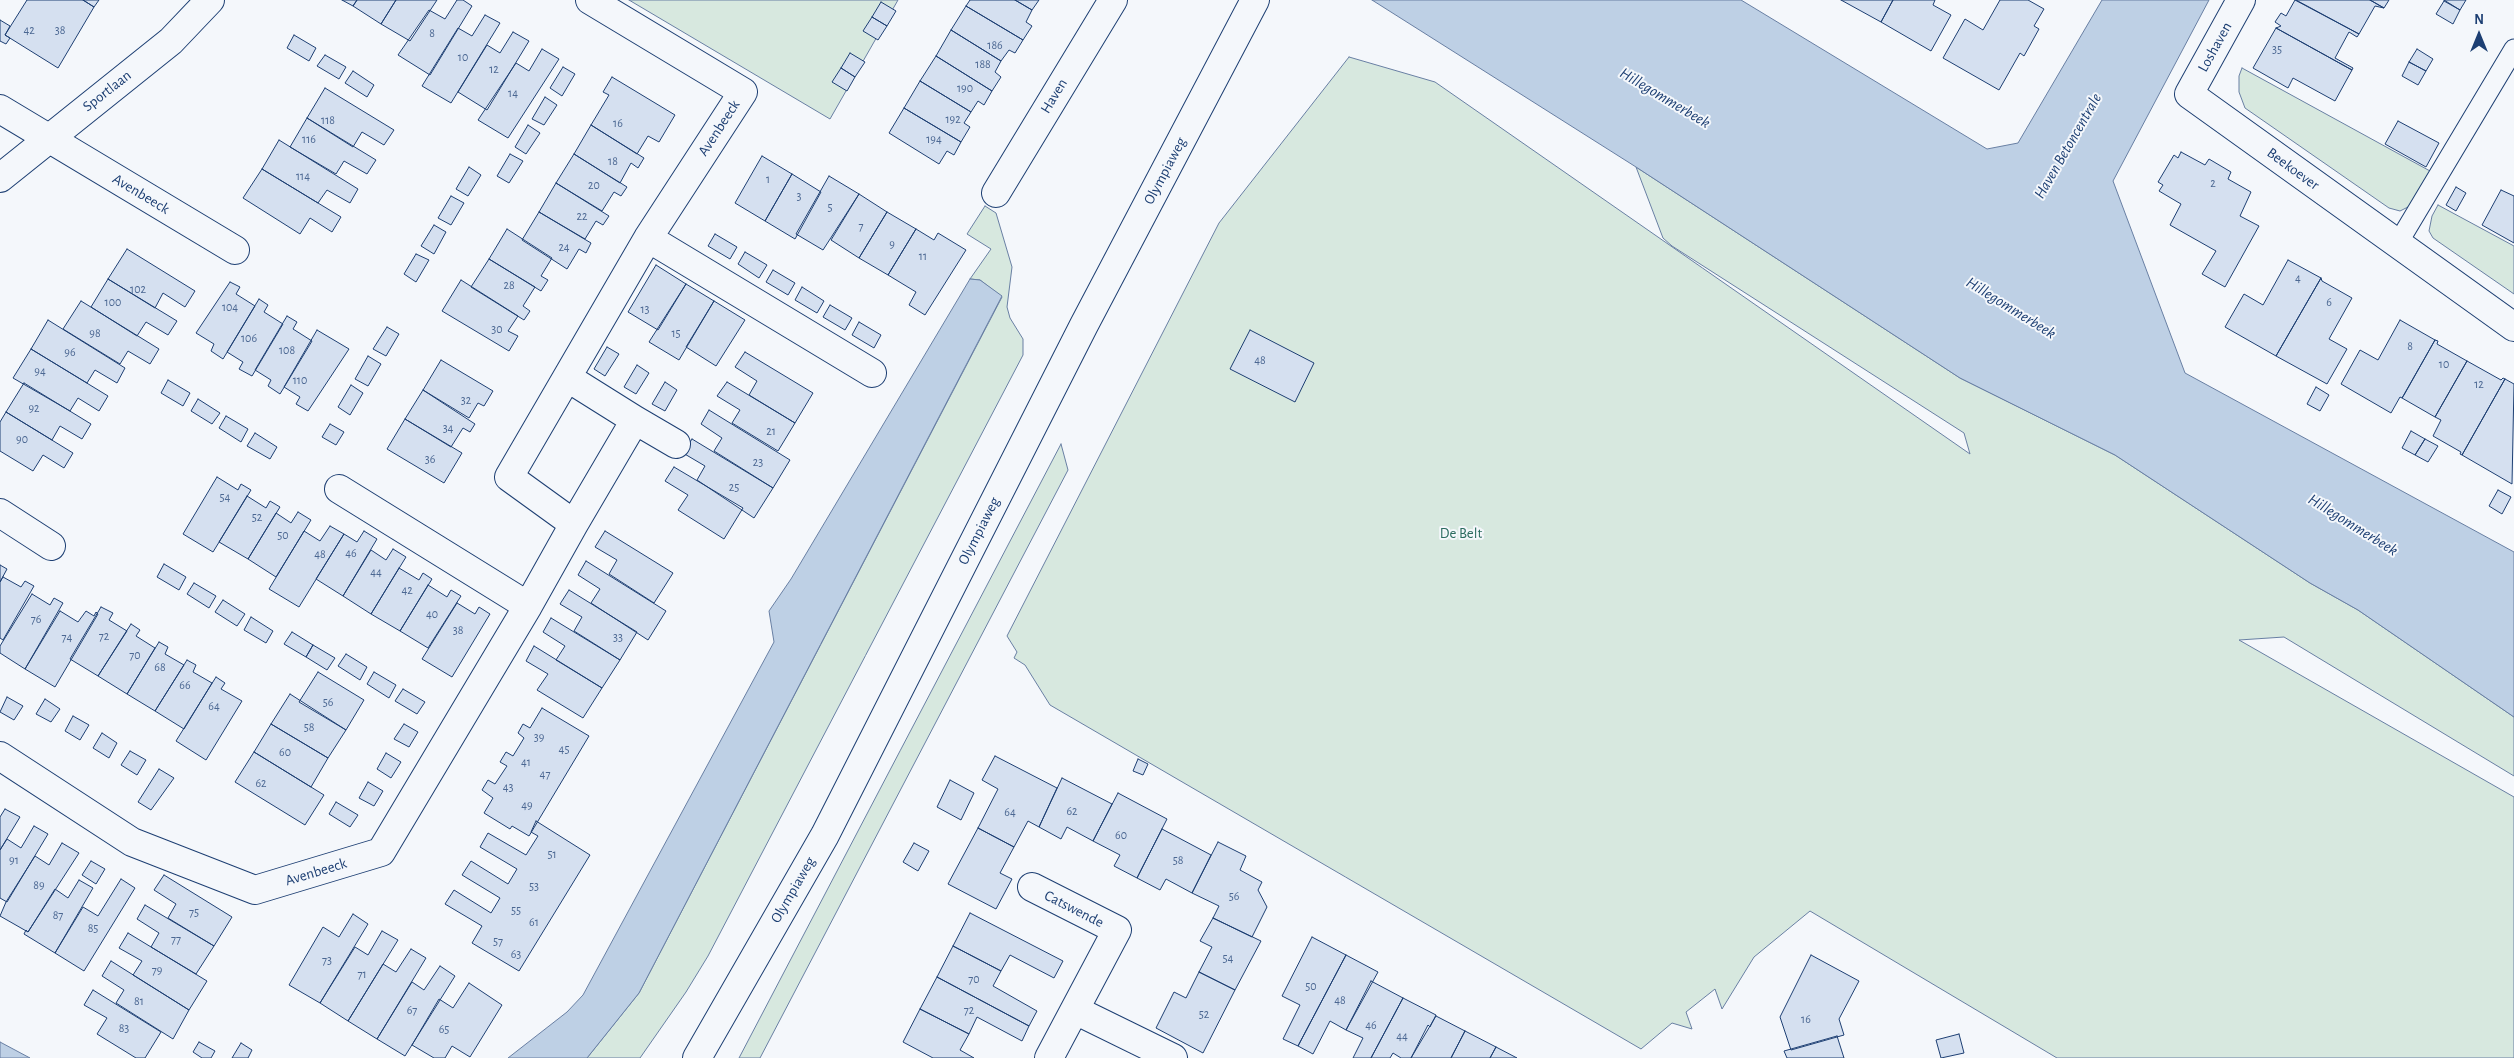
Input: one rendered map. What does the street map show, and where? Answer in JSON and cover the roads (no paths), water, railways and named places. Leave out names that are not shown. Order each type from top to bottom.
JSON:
[{"type":"street","name":"Sportlaan","points":[[0,178],[171,41],[210,0]]},
{"type":"street","name":"Avenbeeck","points":[[574,524],[509,477],[648,238],[743,92],[590,0]]},
{"type":"street","name":"Haven","points":[[996,193],[1112,0]]},
{"type":"street","name":"Olympiaweg","points":[[697,1058],[825,835],[1084,325],[1255,0]]},
{"type":"street","name":"Loshaven","points":[[2188,94],[2241,0]]},
{"type":"street","name":"Beekoever","points":[[2188,94],[2514,327]]},
{"type":"street","name":"Avenbeeck","points":[[0,110],[235,250]]},
{"type":"street","points":[[648,238],[872,373]]},
{"type":"street","points":[[568,378],[676,444]]},
{"type":"street","name":"Avenbeeck","points":[[0,756],[132,842],[255,890],[381,852],[528,606],[635,420]]},
{"type":"street","points":[[338,489],[528,606]]},
{"type":"street","points":[[0,514],[51,546]]},
{"type":"street","name":"Catswende","points":[[1032,887],[1117,930],[1049,1058]]},
{"type":"street","points":[[1075,1010],[1173,1058]]},
{"type":"lane","points":[[2398,243],[2514,49]]},
{"type":"water","points":[[1372,0],[1741,0],[1987,149],[2018,143],[2102,0],[2209,0],[2113,181],[2185,373],[2514,552],[2514,717],[2358,610],[2310,583],[2115,455],[1960,378],[1636,167]]},
{"type":"water","points":[[970,279],[980,280],[1002,296],[639,993],[587,1058],[508,1058],[567,1012],[583,995],[774,642],[769,611],[791,579]]},
{"type":"water","points":[[0,1042],[30,1058],[0,1058]]},
{"type":"water label","name":"Hillegommerbeek","points":[[1665,98]]},
{"type":"water label","name":"Haven Betoncentrale","points":[[2068,146]]},
{"type":"water label","name":"Hillegommerbeek","points":[[2011,308]]},
{"type":"water label","name":"Hillegommerbeek","points":[[2353,525]]},
{"type":"park label","name":"De Belt","points":[[1461,533]]}]
